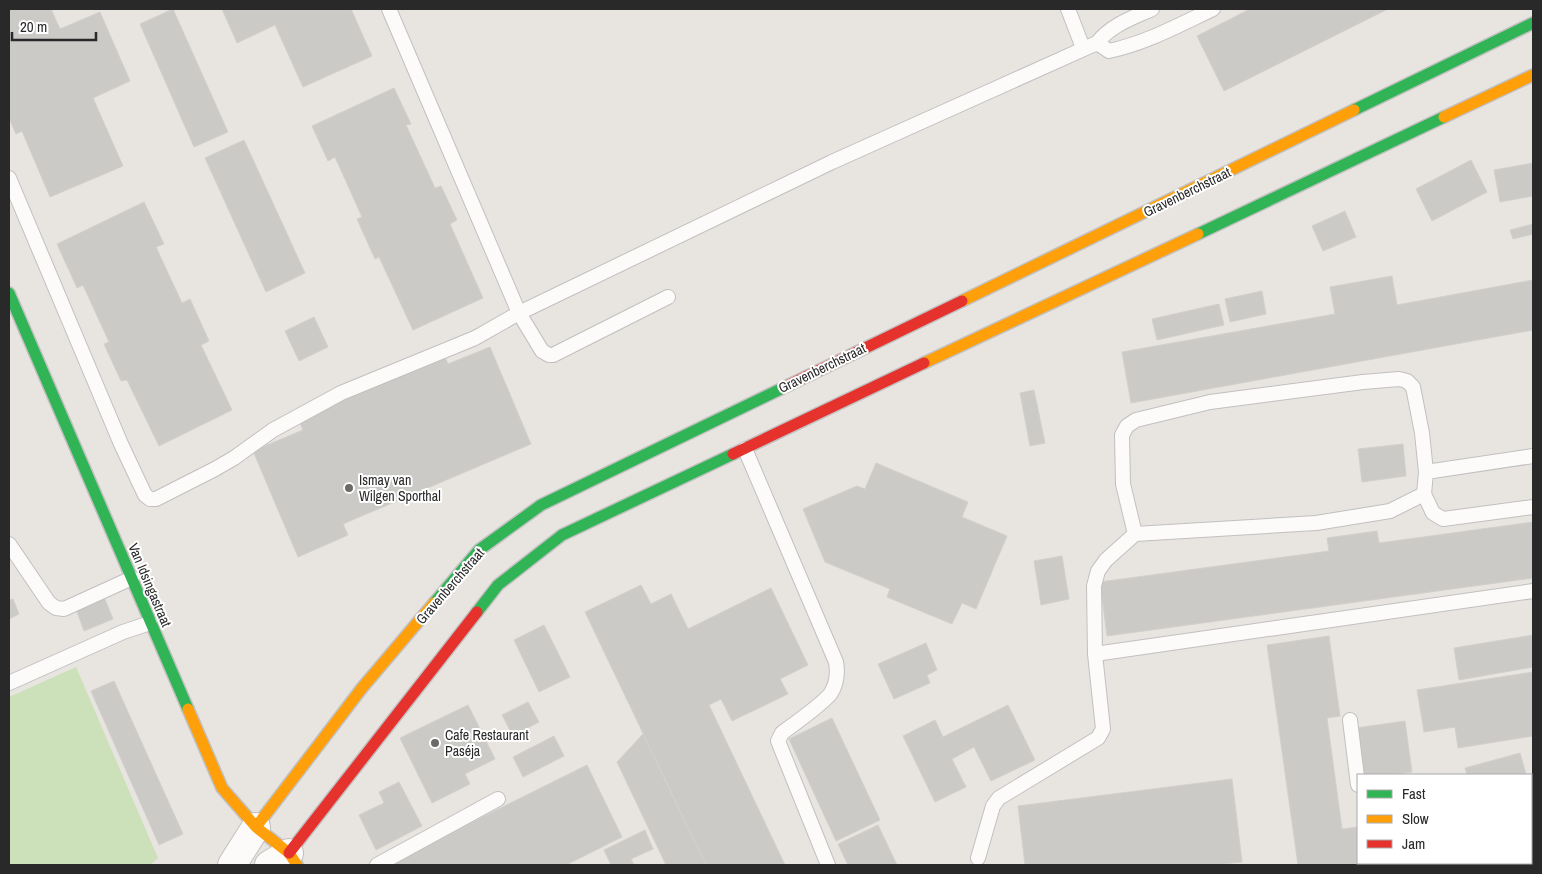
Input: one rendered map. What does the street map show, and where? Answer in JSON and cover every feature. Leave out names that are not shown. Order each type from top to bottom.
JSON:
[{"type":"street","name":"Gravenberchstraat","points":[[232,865],[256,827],[362,688],[479,550],[540,505],[1533,24]]},
{"type":"street","points":[[285,861],[498,585],[562,535],[1533,75]]},
{"type":"street","name":"Van Idsingastraat","points":[[9,293],[222,788],[285,861]]},
{"type":"lane","points":[[389,9],[519,313],[544,353],[554,355],[668,297]]},
{"type":"lane","points":[[1068,9],[1084,48]]},
{"type":"lane","points":[[9,178],[121,444],[145,495],[150,499],[156,499],[215,469],[273,430],[342,393],[475,338],[519,313],[832,162],[1097,43],[1112,28],[1152,9]]},
{"type":"lane","points":[[1097,43],[1109,50],[1128,47],[1146,41],[1213,9]]},
{"type":"lane","points":[[1134,534],[1124,484],[1122,435],[1127,426],[1136,420],[1210,402],[1399,379],[1407,381],[1413,387],[1426,472],[1424,494],[1433,513],[1443,519],[1533,507]]},
{"type":"lane","points":[[745,449],[836,662],[838,672],[836,684],[830,694],[782,733],[778,741],[828,865]]},
{"type":"lane","points":[[1426,472],[1533,456]]},
{"type":"lane","points":[[978,858],[993,806],[998,798],[1098,738],[1103,729],[1095,654],[1094,586],[1098,571],[1106,560],[1134,534],[1316,523],[1390,511],[1424,494]]},
{"type":"lane","points":[[9,544],[49,603],[56,608],[64,609],[132,578]]},
{"type":"lane","points":[[1095,654],[1533,591]]},
{"type":"lane","points":[[9,682],[123,632],[150,623]]},
{"type":"lane","points":[[1350,720],[1357,777]]},
{"type":"lane","points":[[377,865],[498,799]]},
{"type":"green space","points":[[76,667],[158,858],[150,865],[9,865],[9,697]]},
{"type":"building","points":[[9,9],[51,9],[60,29],[100,12],[130,81],[93,98],[123,166],[50,197],[22,131],[16,134],[9,118]]},
{"type":"building","points":[[173,9],[228,132],[194,147],[140,24]]},
{"type":"building","points":[[222,9],[351,9],[372,56],[303,87],[275,25],[237,43]]},
{"type":"building","points":[[1250,9],[1388,9],[1224,91],[1197,36]]},
{"type":"building","points":[[394,88],[411,124],[406,125],[435,188],[441,186],[457,220],[450,224],[483,298],[413,330],[379,257],[375,259],[357,219],[362,217],[335,157],[328,161],[312,126]]},
{"type":"building","points":[[244,140],[305,273],[266,292],[205,158]]},
{"type":"building","points":[[1471,160],[1487,192],[1432,221],[1416,189]]},
{"type":"building","points":[[1533,163],[1533,196],[1500,202],[1494,170]]},
{"type":"building","points":[[144,202],[164,244],[156,247],[182,303],[190,299],[209,341],[201,345],[232,410],[159,446],[127,380],[121,381],[104,344],[109,342],[83,285],[77,288],[57,244]]},
{"type":"building","points":[[1345,211],[1356,237],[1323,251],[1312,226]]},
{"type":"building","points":[[1533,224],[1533,234],[1513,239],[1510,230]]},
{"type":"building","points":[[1392,276],[1397,305],[1533,280],[1533,330],[1131,403],[1122,352],[1335,314],[1330,287]]},
{"type":"building","points":[[1262,291],[1266,314],[1230,322],[1225,299]]},
{"type":"building","points":[[1219,304],[1224,325],[1157,340],[1152,319]]},
{"type":"building","points":[[314,317],[328,347],[299,361],[285,331]]},
{"type":"building","name":"Ismay van Wilgen Sporthal","points":[[490,347],[531,444],[343,524],[348,535],[298,557],[253,451],[303,430],[298,418],[444,355],[448,364]]},
{"type":"building","points":[[1034,390],[1045,443],[1030,446],[1020,393]]},
{"type":"building","points":[[1403,444],[1406,476],[1362,482],[1358,449]]},
{"type":"building","points":[[876,463],[968,502],[962,517],[1007,536],[976,609],[962,603],[952,624],[887,597],[890,589],[825,562],[803,509],[857,486],[865,489]]},
{"type":"building","points":[[1533,522],[1533,578],[1107,636],[1100,582],[1329,551],[1327,538],[1377,531],[1379,543]]},
{"type":"building","points":[[1062,556],[1069,599],[1041,605],[1034,561]]},
{"type":"building","points":[[641,585],[651,604],[671,594],[688,629],[771,588],[808,665],[780,679],[788,694],[732,721],[721,699],[709,705],[785,865],[706,865],[585,612]]},
{"type":"building","points":[[104,597],[113,619],[84,631],[76,609]]},
{"type":"building","points":[[13,599],[19,614],[9,619],[9,600]]},
{"type":"building","points":[[544,625],[570,677],[539,692],[514,640]]},
{"type":"building","points":[[1533,635],[1533,667],[1459,680],[1454,648]]},
{"type":"building","points":[[1329,636],[1340,716],[1327,718],[1342,829],[1357,827],[1357,864],[1396,865],[1298,865],[1267,645]]},
{"type":"building","points":[[926,643],[937,670],[927,675],[930,683],[894,699],[878,664]]},
{"type":"building","points":[[1533,672],[1533,736],[1458,748],[1455,727],[1424,732],[1417,690]]},
{"type":"building","points":[[114,681],[183,834],[159,845],[91,691]]},
{"type":"building","points":[[528,702],[539,722],[513,736],[502,715]]},
{"type":"building","points":[[468,705],[495,759],[465,774],[470,784],[432,803],[400,738]]},
{"type":"building","points":[[1008,705],[1035,760],[991,781],[974,747],[952,759],[966,787],[935,802],[903,736],[935,720],[943,737]]},
{"type":"building","points":[[832,718],[880,820],[836,841],[789,739]]},
{"type":"building","points":[[1405,721],[1412,772],[1362,774],[1356,728]]},
{"type":"building","points":[[643,734],[706,865],[666,865],[617,762]]},
{"type":"building","points":[[554,736],[564,756],[523,777],[513,757]]},
{"type":"building","points":[[1520,753],[1526,774],[1467,774],[1465,768]]},
{"type":"building","points":[[587,765],[622,837],[566,865],[391,865],[390,863]]},
{"type":"building","points":[[1232,779],[1242,862],[1213,865],[1025,865],[1018,806]]},
{"type":"building","points":[[399,782],[422,826],[376,850],[359,815],[384,803],[379,792]]},
{"type":"building","points":[[1532,818],[1533,818],[1532,838]]},
{"type":"building","points":[[878,825],[897,865],[848,865],[838,844]]},
{"type":"building","points":[[645,830],[653,849],[631,859],[634,865],[611,865],[604,850]]},
{"type":"traffic: fast","points":[[1354,110],[1533,23]]},
{"type":"traffic: fast","points":[[1198,234],[1444,117]]},
{"type":"traffic: fast","points":[[9,293],[188,709]]},
{"type":"traffic: fast","points":[[434,603],[479,550],[541,505],[789,385]]},
{"type":"traffic: fast","points":[[477,612],[498,585],[562,535],[733,454]]},
{"type":"traffic: slow","points":[[1444,117],[1533,75]]},
{"type":"traffic: slow","points":[[962,301],[1354,110]]},
{"type":"traffic: slow","points":[[924,363],[1198,234]]},
{"type":"traffic: slow","points":[[256,827],[362,688],[434,603]]},
{"type":"traffic: slow","points":[[188,709],[222,788],[256,827],[289,853],[297,865]]},
{"type":"traffic: jam","points":[[789,385],[962,301]]},
{"type":"traffic: jam","points":[[733,454],[924,363]]},
{"type":"traffic: jam","points":[[289,853],[477,612]]},
{"type":"place","name":"Ismay van Wilgen Sporthal","points":[[349,488]]},
{"type":"place","name":"Cafe Restaurant Paséja","points":[[435,743]]}]
